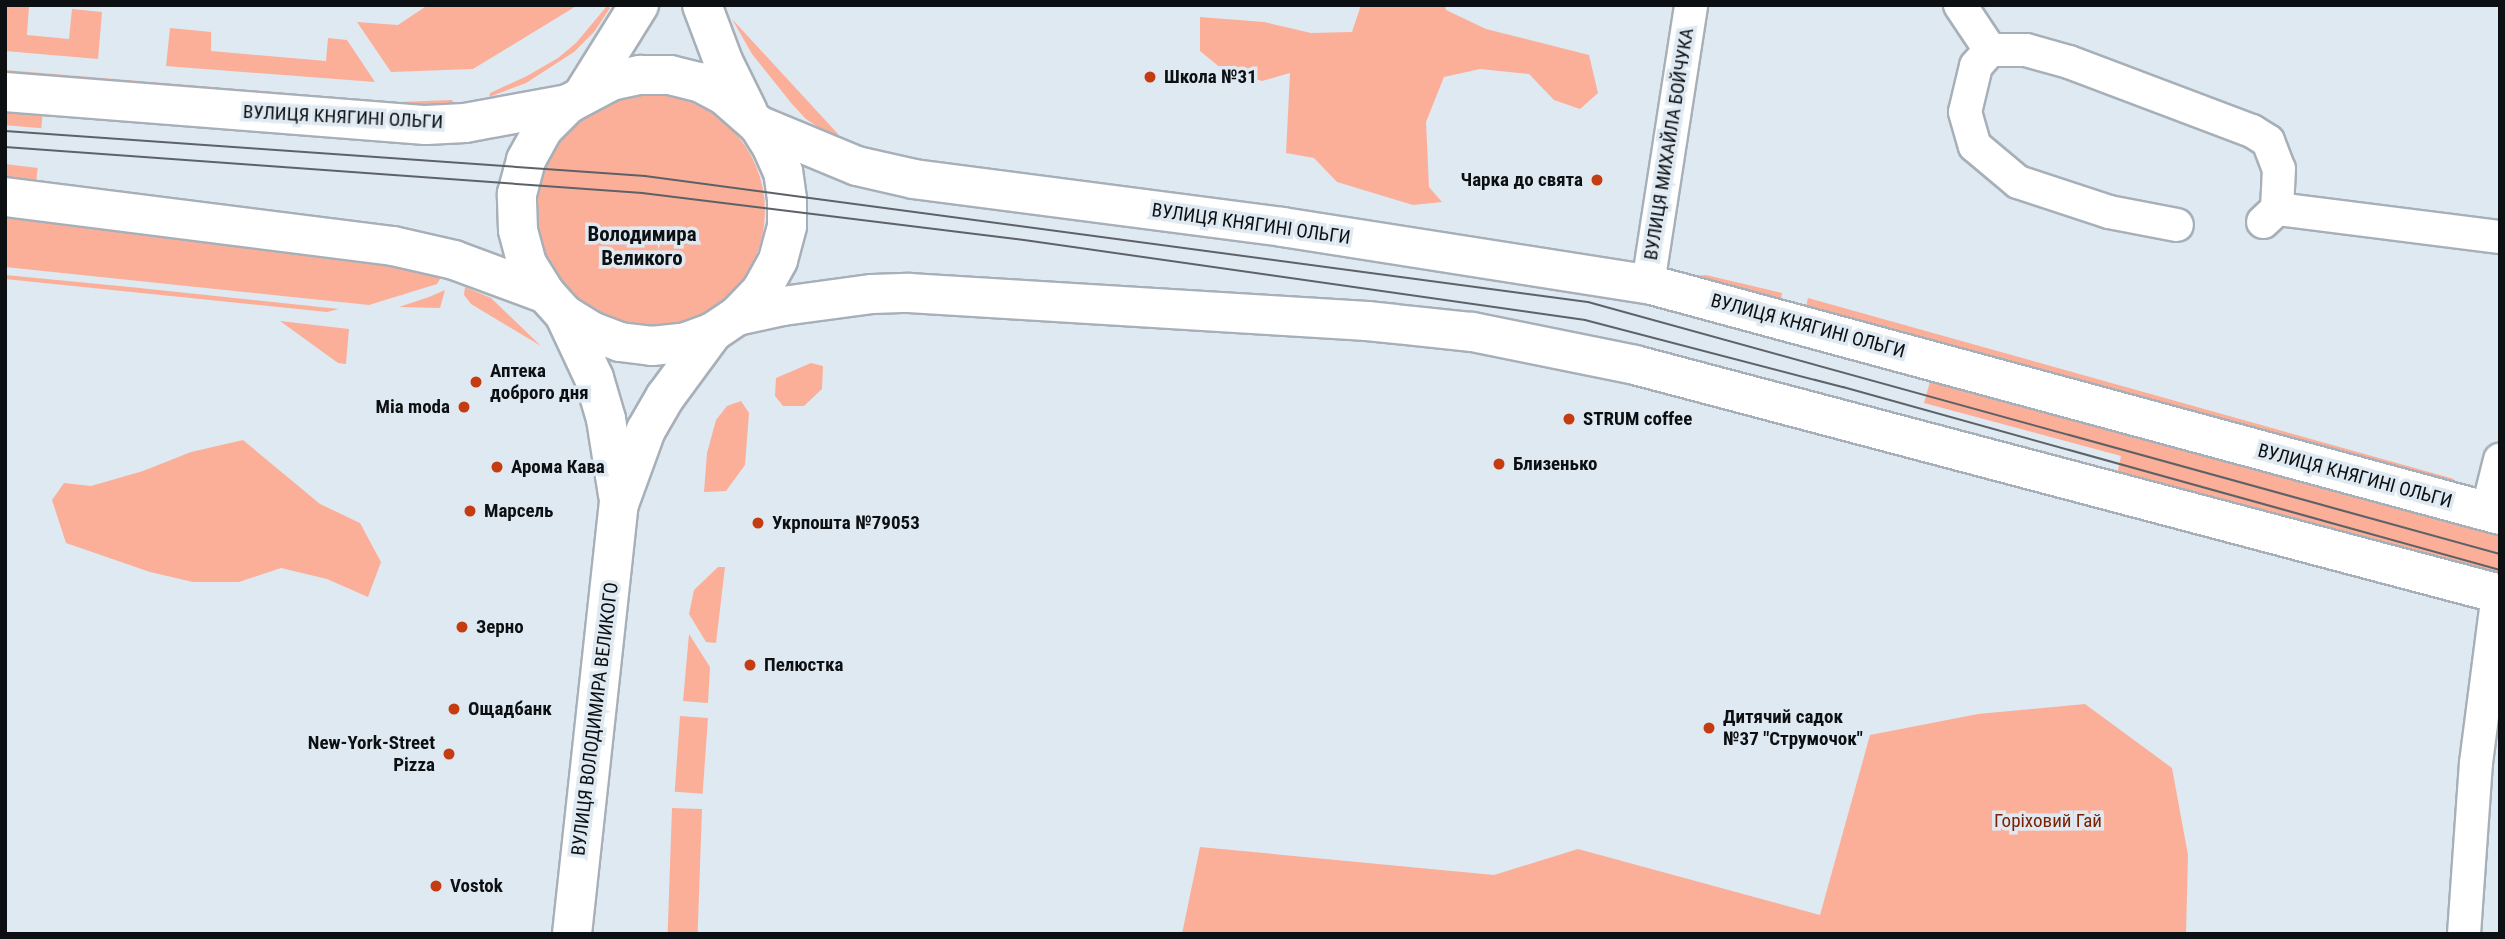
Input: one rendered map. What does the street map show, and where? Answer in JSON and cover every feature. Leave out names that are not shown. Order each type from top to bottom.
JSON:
[{"type":"main road","name":"ВУЛИЦЯ ВОЛОДИМИРА ВЕЛИКОГО","points":[[619,504],[606,419],[594,378],[555,304],[524,253],[518,230],[517,194],[526,160],[543,129],[576,98],[639,5]]},
{"type":"main road","name":"ВУЛИЦЯ ВОЛОДИМИРА ВЕЛИКОГО","points":[[572,934],[619,504],[646,430],[666,396],[725,324],[761,291],[778,260],[787,226],[788,199],[783,172],[772,147],[753,119],[723,61],[702,5]]},
{"type":"main road","name":"ВУЛИЦЯ КНЯГИНІ ОЛЬГИ","points":[[5,92],[426,125],[466,123],[576,98],[611,80],[640,75],[670,75],[699,82],[725,96],[753,119],[857,166],[914,179],[1282,227],[1648,284],[2493,514]]},
{"type":"main road","points":[[5,197],[393,246],[453,260],[555,304],[591,331],[620,342],[652,346],[683,343],[725,324],[842,296],[909,293],[1367,321],[1472,332],[1635,365],[2499,593]]},
{"type":"street","name":"ВУЛИЦЯ МИХАЙЛА БОЙЧУКА","points":[[1648,284],[1691,5]]},
{"type":"street","points":[[1960,5],[1990,50]]},
{"type":"street","points":[[2177,225],[2109,212],[2018,182],[1975,146],[1965,112],[1976,66],[1990,50],[2026,50],[2069,62],[2252,131],[2268,141],[2279,169],[2270,215],[2500,237]]},
{"type":"street","points":[[2493,514],[2500,460]]},
{"type":"street","points":[[2464,934],[2476,763],[2499,593]]},
{"type":"green space","points":[[5,5],[29,6],[27,35],[69,39],[72,9],[102,12],[98,59],[5,51]]},
{"type":"green space","points":[[428,5],[578,5],[473,69],[391,72],[357,22],[398,25]]},
{"type":"green space","points":[[1361,5],[1445,5],[1446,10],[1486,29],[1589,55],[1598,93],[1580,109],[1554,100],[1529,74],[1480,69],[1444,77],[1426,122],[1429,187],[1442,202],[1413,205],[1337,182],[1314,158],[1286,153],[1290,73],[1262,81],[1222,69],[1200,51],[1200,17],[1264,22],[1311,33],[1352,32]]},
{"type":"green space","points":[[607,6],[610,8],[594,32],[574,52],[526,83],[489,97],[490,93],[558,58],[576,43]]},
{"type":"green space","points":[[732,19],[838,134],[836,139],[806,119],[792,104],[752,54]]},
{"type":"green space","points":[[170,28],[211,32],[211,51],[326,61],[328,38],[347,40],[375,82],[166,66]]},
{"type":"green space","points":[[5,70],[399,102],[452,100],[454,103],[417,107],[5,74]]},
{"type":"green space","points":[[637,94],[659,94],[693,103],[731,128],[756,166],[763,188],[763,234],[756,256],[731,294],[703,314],[682,323],[659,328],[637,328],[614,323],[593,314],[574,302],[557,285],[536,245],[531,222],[531,200],[536,177],[545,156],[557,137],[574,120],[614,99]]},
{"type":"green space","points":[[5,108],[43,111],[41,128],[5,125]]},
{"type":"green space","points":[[5,164],[38,168],[36,185],[5,181]]},
{"type":"green space","points":[[5,214],[376,262],[439,273],[440,279],[437,284],[369,305],[5,267]]},
{"type":"green space","points":[[5,275],[339,309],[327,312],[5,279]]},
{"type":"green space","points":[[1706,275],[1782,293],[1780,305],[1713,289],[1693,276]]},
{"type":"green space","points":[[465,287],[491,298],[541,346],[471,304],[464,295]]},
{"type":"green space","points":[[445,290],[440,308],[399,307],[429,297]]},
{"type":"green space","points":[[1808,298],[2454,479],[2449,488],[1805,311]]},
{"type":"green space","points":[[280,321],[349,329],[346,364],[338,363]]},
{"type":"green space","points":[[811,363],[823,366],[822,389],[804,406],[783,406],[775,396],[776,378]]},
{"type":"green space","points":[[1931,378],[2500,534],[2500,583],[2116,479],[2121,456],[1924,403]]},
{"type":"green space","points":[[741,401],[749,413],[745,465],[726,491],[704,492],[707,453],[716,420],[727,406]]},
{"type":"green space","points":[[243,440],[320,504],[360,523],[381,562],[368,597],[327,579],[281,568],[239,582],[193,582],[150,572],[66,543],[52,500],[64,483],[91,486],[143,471],[191,452]]},
{"type":"green space","points":[[718,567],[725,567],[716,643],[706,642],[689,614],[694,590]]},
{"type":"green space","points":[[689,634],[710,667],[708,703],[683,701]]},
{"type":"green space","name":"Горіховий Гай","points":[[2085,704],[2172,768],[2188,855],[2186,934],[1182,934],[1200,847],[1494,875],[1578,849],[1820,915],[1870,735],[1978,714]]},
{"type":"green space","points":[[680,716],[708,718],[703,794],[675,792]]},
{"type":"green space","points":[[672,808],[702,809],[698,934],[668,934]]},
{"type":"tram line","points":[[5,131],[645,176],[1588,302],[2500,554]]},
{"type":"tram line","points":[[5,147],[642,193],[1024,240],[1585,320],[1843,387],[2500,570]]},
{"type":"place","name":"Школа №31","points":[[1150,77]]},
{"type":"place","name":"Чарка до свята","points":[[1597,180]]},
{"type":"place","name":"Аптека доброго дня","points":[[476,382]]},
{"type":"place","name":"Mia moda","points":[[464,407]]},
{"type":"place","name":"STRUM coffee","points":[[1569,419]]},
{"type":"place","name":"Близенько","points":[[1499,464]]},
{"type":"place","name":"Арома Кава","points":[[497,467]]},
{"type":"place","name":"Марсель","points":[[470,511]]},
{"type":"place","name":"Укрпошта №79053","points":[[758,523]]},
{"type":"place","name":"Зерно","points":[[462,627]]},
{"type":"place","name":"Пелюстка","points":[[750,665]]},
{"type":"place","name":"Ощадбанк","points":[[454,709]]},
{"type":"place","name":"Дитячий садок №37 \"Струмочок\"","points":[[1709,728]]},
{"type":"place","name":"New-York-Street Pizza","points":[[449,754]]},
{"type":"place","name":"Vostok","points":[[436,886]]},
{"type":"district","name":"Володимира Великого","points":[[642,246]]}]
